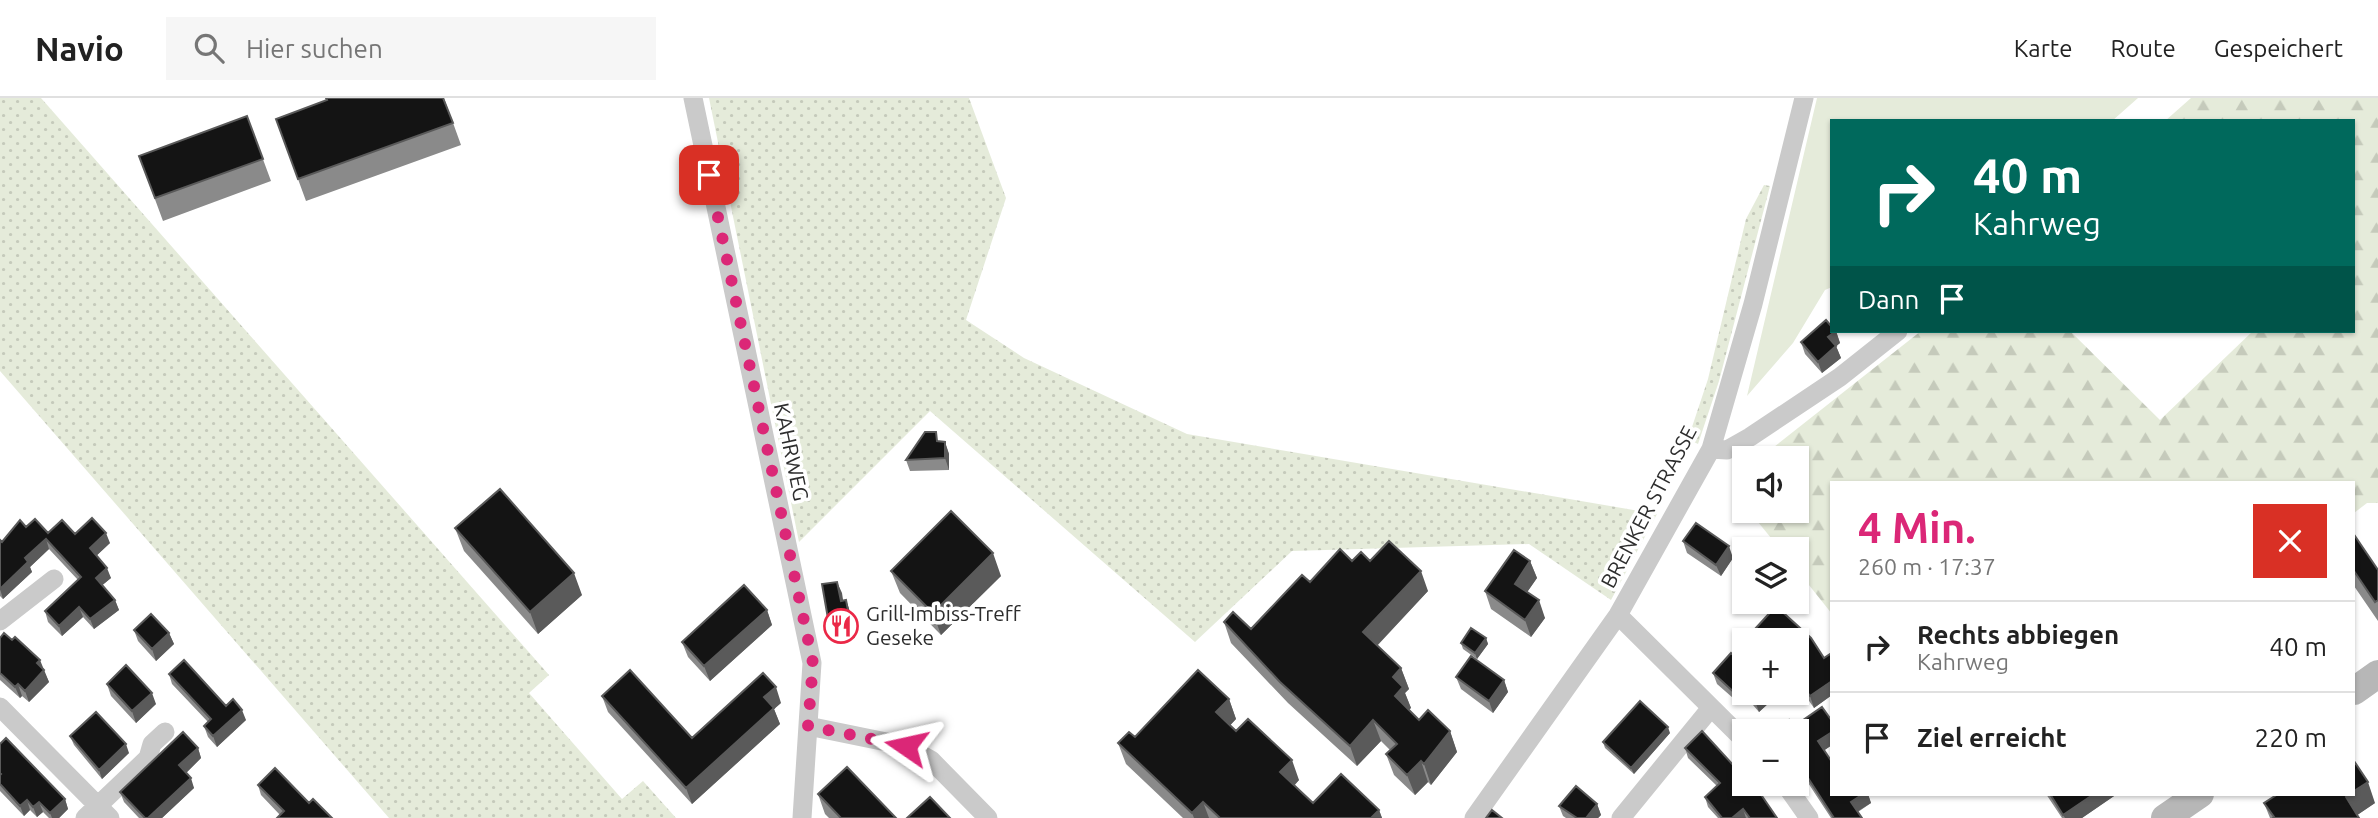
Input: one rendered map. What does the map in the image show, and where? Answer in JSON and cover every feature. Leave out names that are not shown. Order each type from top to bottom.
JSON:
[{"type":"main road","points":[[2355,690],[2378,674]]},
{"type":"main road","points":[[2165,818],[2197,796]]},
{"type":"street","name":"KAHRWEG","points":[[693,98],[813,663],[802,818]]},
{"type":"street","name":"BRENKER STRASSE","points":[[1474,818],[1618,615],[1711,449],[1753,304],[1804,98]]},
{"type":"street","points":[[1711,449],[1727,450],[1780,418],[1840,377],[1895,333]]},
{"type":"street","points":[[0,621],[54,579]]},
{"type":"street","points":[[1618,615],[1732,729]]},
{"type":"street","points":[[0,708],[98,814],[148,758],[152,744],[165,732]]},
{"type":"street","points":[[1621,818],[1710,709]]},
{"type":"street","points":[[808,726],[906,746],[931,760],[988,818]]},
{"type":"street","points":[[1794,796],[1809,818]]},
{"type":"green space","points":[[0,98],[41,98],[549,675],[529,693],[622,799],[643,781],[676,818],[389,818],[0,371]]},
{"type":"green space","points":[[709,98],[969,98],[1006,198],[966,320],[1024,358],[1187,434],[1657,514],[1611,600],[1529,544],[1292,551],[1195,642],[930,411],[799,542]]},
{"type":"green space","points":[[1817,98],[2138,98],[2114,119],[1830,119],[1830,288],[1825,290],[1793,343],[1747,396]]},
{"type":"green space","points":[[2191,98],[2378,98],[2378,503],[2367,503],[2355,512],[2355,481],[1830,481],[1830,611],[1809,585],[1809,537],[1770,537],[1759,523],[1809,523],[1809,446],[1775,446],[1918,333],[2072,333],[2160,420],[2251,333],[2355,333],[2355,119],[2167,119]]},
{"type":"green space","points":[[1764,185],[1770,186],[1719,381],[1698,444],[1688,439],[1708,379],[1746,219]]},
{"type":"building","points":[[326,98],[443,98],[453,123],[298,179],[276,119],[327,100]]},
{"type":"building","points":[[247,116],[263,159],[155,198],[139,156]]},
{"type":"building","points":[[1826,320],[1830,325],[1830,333],[1833,333],[1828,337],[1836,346],[1818,362],[1801,342]]},
{"type":"building","points":[[925,432],[936,432],[937,441],[945,442],[945,458],[906,460]]},
{"type":"building","points":[[500,489],[574,573],[530,612],[455,528]]},
{"type":"building","points":[[951,511],[993,553],[933,613],[891,571]]},
{"type":"building","points":[[92,518],[106,533],[90,548],[107,568],[96,578],[115,600],[90,619],[79,607],[59,626],[45,611],[81,577],[46,539],[25,558],[28,562],[0,589],[0,540],[2,542],[20,520],[26,527],[35,519],[48,533],[62,520],[75,534]]},
{"type":"building","points":[[1696,523],[1729,546],[1716,565],[1683,541]]},
{"type":"building","points":[[2355,536],[2378,570],[2378,600],[2375,602],[2355,572]]},
{"type":"building","points":[[1389,541],[1421,571],[1363,632],[1401,668],[1393,677],[1403,687],[1395,696],[1419,720],[1428,710],[1450,731],[1424,764],[1421,761],[1407,775],[1386,754],[1397,744],[1373,720],[1350,746],[1280,682],[1224,622],[1233,612],[1251,629],[1302,575],[1310,582],[1340,549],[1352,561],[1361,552],[1370,561]]},
{"type":"building","points":[[1514,550],[1530,561],[1515,584],[1539,600],[1525,620],[1485,591]]},
{"type":"building","points":[[837,582],[841,601],[846,600],[851,626],[830,630],[822,584]]},
{"type":"building","points":[[744,585],[767,610],[704,666],[682,642]]},
{"type":"building","points":[[151,614],[169,633],[152,649],[134,630]]},
{"type":"building","points":[[1769,614],[1785,614],[1800,628],[1756,628]]},
{"type":"building","points":[[1471,628],[1486,638],[1475,653],[1461,643]]},
{"type":"building","points":[[4,633],[12,640],[15,637],[40,660],[37,663],[44,670],[25,691],[18,684],[15,687],[0,673],[0,638]]},
{"type":"building","points":[[1809,636],[1824,658],[1830,654],[1830,682],[1810,696]]},
{"type":"building","points":[[1731,653],[1732,654],[1732,690],[1713,673]]},
{"type":"building","points":[[1471,656],[1504,680],[1489,701],[1456,677]]},
{"type":"building","points":[[184,660],[226,706],[233,699],[242,710],[213,736],[204,726],[211,719],[169,674]]},
{"type":"building","points":[[126,665],[152,693],[132,711],[107,684]]},
{"type":"building","points":[[630,670],[692,738],[763,673],[776,687],[764,697],[774,708],[686,788],[602,696]]},
{"type":"building","points":[[1198,670],[1229,699],[1216,712],[1236,731],[1248,719],[1292,760],[1280,772],[1313,803],[1341,774],[1379,810],[1371,818],[1220,818],[1203,802],[1192,813],[1118,743],[1129,732],[1135,737]]},
{"type":"building","points":[[1640,701],[1668,727],[1631,768],[1603,742]]},
{"type":"building","points":[[1822,707],[1830,718],[1830,733],[1818,741],[1830,759],[1830,796],[1860,796],[1851,802],[1862,818],[1834,818],[1809,779],[1809,719],[1805,719]]},
{"type":"building","points":[[96,712],[126,744],[99,770],[70,736]]},
{"type":"building","points":[[1702,731],[1732,764],[1732,796],[1762,796],[1777,818],[1750,818],[1743,809],[1732,818],[1722,818],[1705,797],[1720,783],[1685,748]]},
{"type":"building","points":[[183,732],[198,748],[179,765],[191,778],[145,818],[120,792]]},
{"type":"building","points":[[6,738],[65,799],[50,813],[39,802],[33,807],[27,800],[20,806],[0,784],[0,744]]},
{"type":"building","points":[[2355,762],[2368,782],[2355,790]]},
{"type":"building","points":[[847,767],[896,818],[841,818],[818,794]]},
{"type":"building","points":[[275,768],[309,803],[313,799],[332,818],[277,818],[284,811],[258,785]]},
{"type":"building","points":[[1576,786],[1597,804],[1586,818],[1577,818],[1559,806]]},
{"type":"building","points":[[2051,796],[2091,796],[2063,815]]},
{"type":"building","points":[[2275,796],[2347,796],[2359,818],[2273,818],[2264,803]]},
{"type":"building","points":[[930,797],[950,818],[907,818]]},
{"type":"building","points":[[1492,810],[1502,818],[1486,818]]},
{"type":"place","name":"Grill-Imbiss-Treff Geseke","points":[[841,626]]},
{"type":"route","points":[[709,175],[813,663],[808,726],[906,746]]}]
